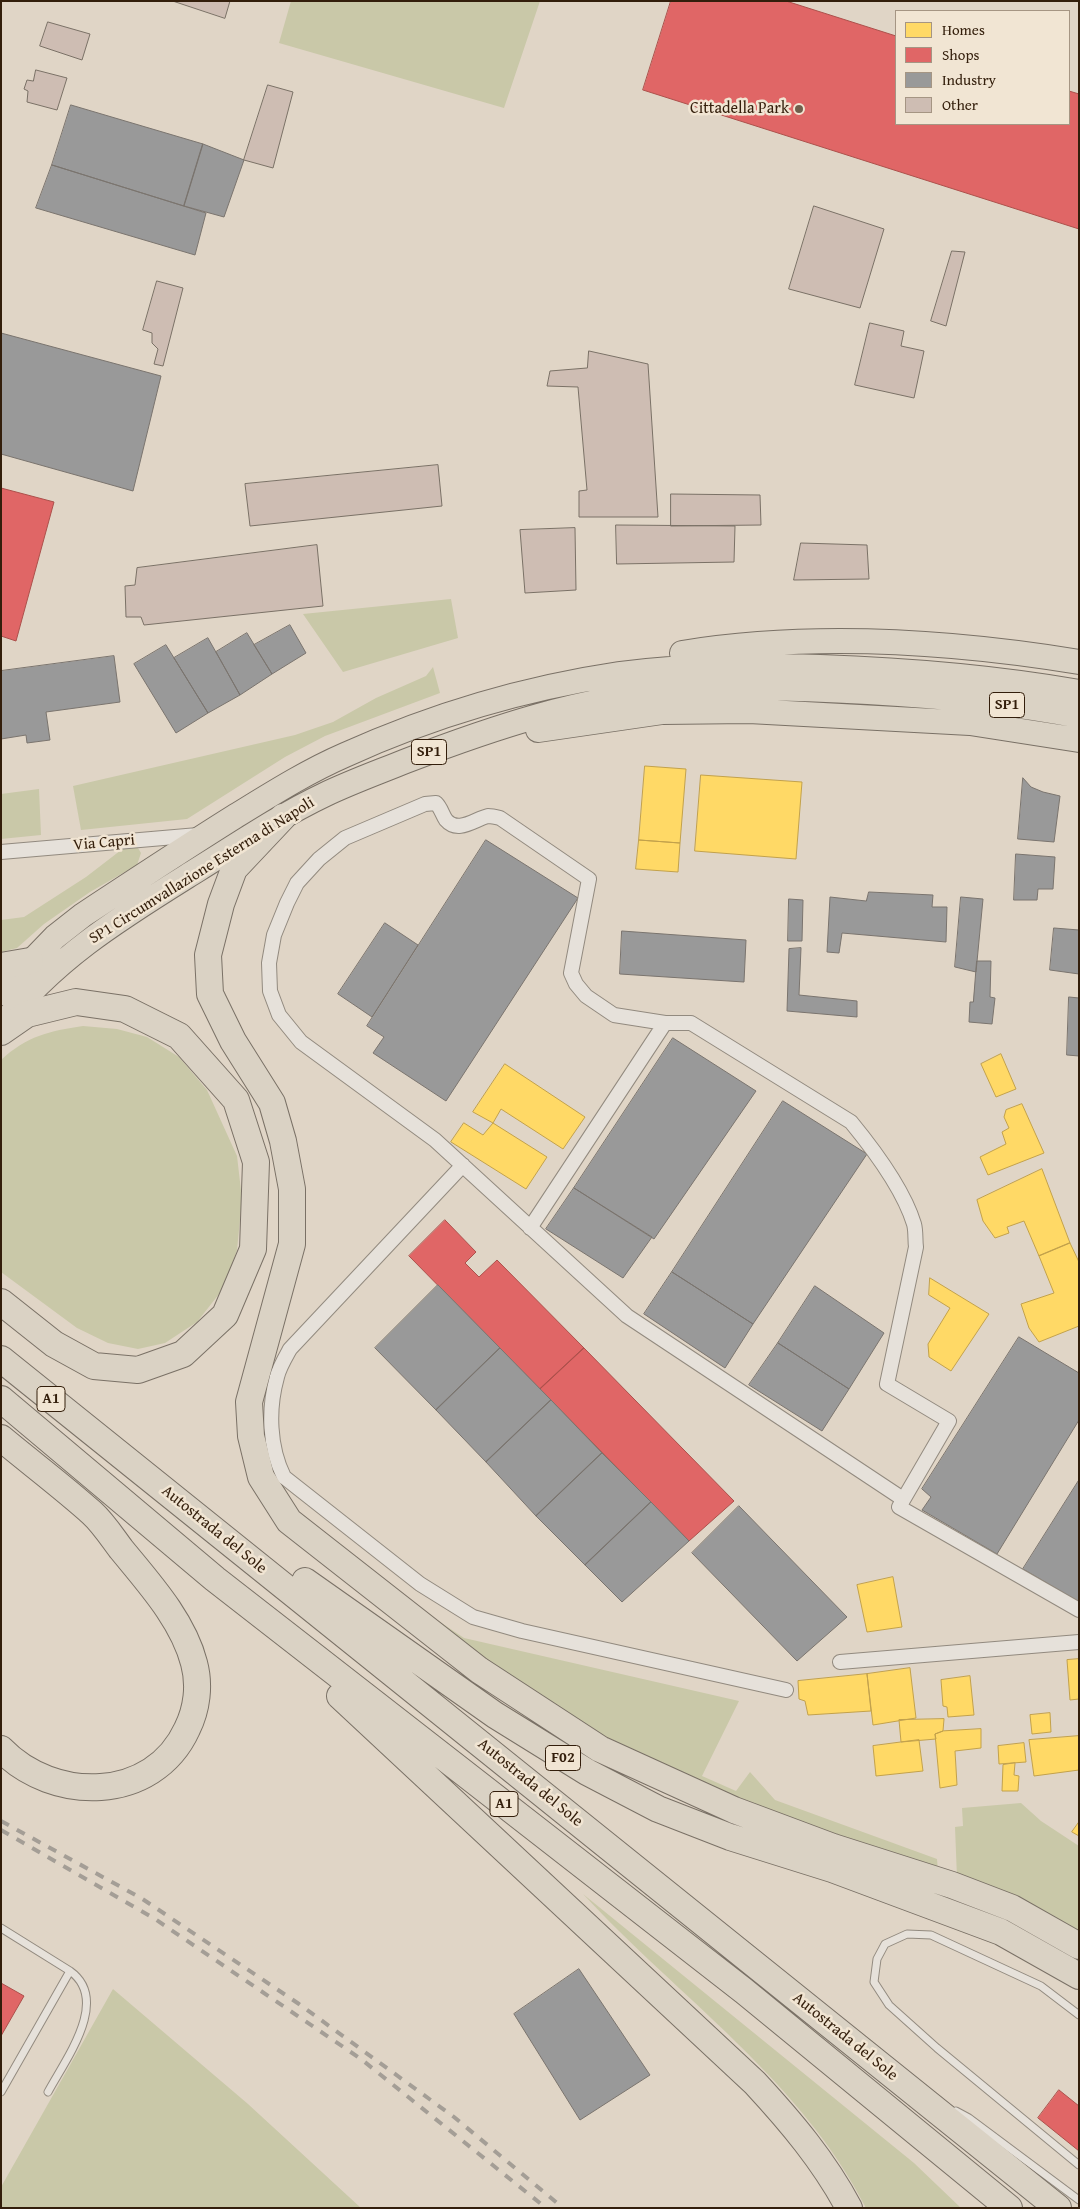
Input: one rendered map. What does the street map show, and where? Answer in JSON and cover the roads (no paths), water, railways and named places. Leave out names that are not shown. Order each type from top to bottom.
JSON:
[{"type":"highway","points":[[548,688],[645,659],[734,647],[822,642],[938,644],[1079,662]]},
{"type":"highway","name":"SP1 Circumvallazione Esterna di Napoli","points":[[1,993],[30,960],[83,915],[206,834],[286,786],[345,755],[443,717],[515,695],[618,674],[667,669],[757,665],[909,671],[982,678],[1079,692]]},
{"type":"highway","name":"SP1 Circumvallazione Esterna di Napoli","points":[[1,1028],[38,982],[66,957],[99,933],[283,817],[326,794],[454,743],[585,703],[672,691],[731,688],[807,688],[935,695],[981,700],[1079,716]]},
{"type":"highway","points":[[454,743],[611,718],[662,712],[708,710],[759,711],[970,723],[1079,740]]},
{"type":"highway","points":[[283,817],[234,869],[221,904],[208,955],[210,994],[233,1041],[272,1103],[283,1141],[292,1188],[292,1244],[249,1402],[251,1436],[261,1477],[288,1521],[479,1670],[600,1749],[734,1810],[834,1847],[952,1885],[1012,1908],[1079,1946]]},
{"type":"highway","points":[[1,966],[30,960]]},
{"type":"highway","points":[[1,1032],[27,1014],[76,1002],[125,1009],[172,1032],[179,1036],[236,1100],[256,1162],[253,1249],[225,1315],[183,1354],[138,1370],[94,1366],[54,1344],[1,1302]]},
{"type":"highway","name":"Autostrada del Sole","points":[[1,1359],[1058,2208]]},
{"type":"highway","name":"Autostrada del Sole","points":[[1,1399],[216,1579],[744,1992],[1009,2208]]},
{"type":"highway","points":[[1,1438],[94,1515],[156,1592],[190,1650],[196,1670],[197,1692],[191,1721],[178,1746],[158,1766],[136,1779],[110,1786],[80,1788],[67,1786],[52,1782],[26,1769],[1,1749]]},
{"type":"highway","name":"F02","points":[[101,1439],[495,1715],[587,1772],[658,1809],[730,1837],[832,1869],[1001,1932],[1079,1976]]},
{"type":"highway","points":[[216,1579],[755,2083],[789,2120],[819,2159],[849,2208]]},
{"type":"street","points":[[903,1499],[627,1316],[435,1140],[301,1042],[279,1015],[270,991],[269,963],[274,936],[287,902],[297,883],[319,859],[345,838],[425,804],[436,803],[442,810],[446,820],[454,825],[461,826],[489,816],[500,818],[589,879],[570,973],[586,996],[614,1015],[665,1023],[691,1023],[851,1122],[871,1146],[894,1181],[914,1224],[916,1247],[887,1384],[949,1421],[899,1507],[1079,1610]]},
{"type":"street","name":"Via Capri","points":[[1,852],[206,834]]},
{"type":"street","points":[[530,1228],[665,1023]]},
{"type":"street","points":[[463,1165],[290,1349],[277,1376],[273,1396],[271,1433],[276,1462],[284,1477],[420,1584],[473,1617],[532,1633],[786,1690]]},
{"type":"street","points":[[840,1662],[1079,1642]]},
{"type":"lane","points":[[1,1928],[70,1970],[77,1975],[84,1986],[87,2007],[83,2026],[48,2092]]},
{"type":"lane","points":[[1079,2015],[1042,1986],[931,1935],[907,1934],[886,1944],[877,1959],[874,1982],[889,2005],[937,2048],[1079,2165]]},
{"type":"lane","points":[[1,2092],[70,1970]]},
{"type":"lane","points":[[892,2075],[935,2099]]},
{"type":"lane","points":[[952,2109],[970,2118],[1079,2200]]},
{"type":"railway","points":[[1,1821],[141,1898],[299,2004],[454,2117],[563,2208]]},
{"type":"railway","points":[[1,1830],[155,1919],[361,2059],[546,2208]]},
{"type":"place","name":"Cittadella Park","points":[[799,109]]}]
